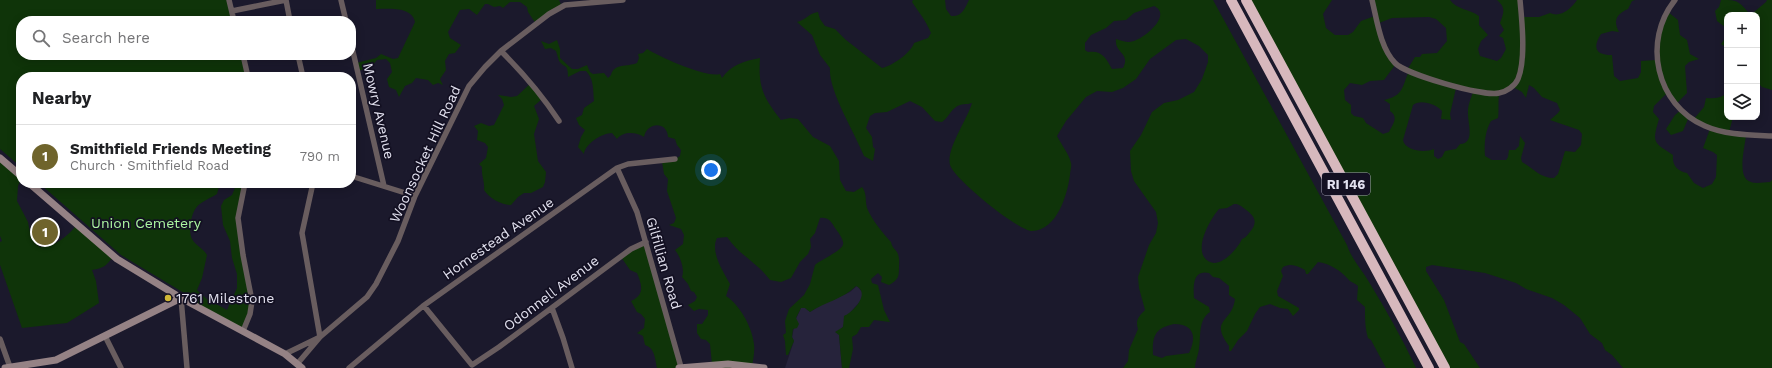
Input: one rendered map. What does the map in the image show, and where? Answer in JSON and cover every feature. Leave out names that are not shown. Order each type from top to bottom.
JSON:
[{"type":"highway","name":"RI 146","points":[[1231,0],[1429,368]]},
{"type":"highway","name":"RI 146","points":[[1246,0],[1445,368]]},
{"type":"highway","points":[[1417,347],[1424,368]]},
{"type":"main road","points":[[0,158],[16,172]]},
{"type":"main road","points":[[35,188],[117,259],[181,298],[285,354],[300,366]]},
{"type":"main road","points":[[7,368],[31,366],[56,360],[181,298]]},
{"type":"main road","points":[[680,368],[728,364],[764,368]]},
{"type":"street","points":[[230,0],[233,16]]},
{"type":"street","points":[[232,11],[286,0],[289,16]]},
{"type":"street","points":[[342,0],[345,16]]},
{"type":"street","name":"Woonsocket Hill Road","points":[[285,354],[320,337],[367,297],[376,284],[398,241],[415,196],[469,86],[501,51],[549,14],[565,5],[623,0]]},
{"type":"street","points":[[1372,0],[1385,48],[1395,63],[1407,71],[1433,80],[1482,93],[1499,93],[1510,88],[1518,80],[1521,66],[1520,0]]},
{"type":"street","points":[[1675,0],[1668,8],[1660,26],[1656,44],[1657,62],[1661,80],[1667,94],[1688,116],[1706,127],[1728,132],[1772,136]]},
{"type":"street","points":[[501,51],[524,74],[544,98],[559,121]]},
{"type":"street","points":[[243,60],[247,72]]},
{"type":"street","points":[[299,60],[303,72]]},
{"type":"street","name":"Mowry Avenue","points":[[355,60],[384,186]]},
{"type":"street","name":"Homestead Avenue","points":[[349,368],[424,306],[618,168],[628,164],[675,159]]},
{"type":"street","name":"Gilfillian Road","points":[[618,168],[635,206],[680,368]]},
{"type":"street","points":[[356,178],[415,196]]},
{"type":"street","points":[[243,331],[250,314],[252,301],[243,255],[238,218],[244,188]]},
{"type":"street","points":[[312,188],[302,233],[320,337]]},
{"type":"street","name":"Odonnell Avenue","points":[[424,306],[472,365],[499,347],[618,258],[646,242]]},
{"type":"street","points":[[181,298],[187,368]]},
{"type":"street","points":[[552,308],[572,368]]},
{"type":"street","points":[[105,336],[121,368]]},
{"type":"street","name":"Woonsocket Hill Road","points":[[300,366],[320,337]]},
{"type":"street","points":[[0,339],[7,368]]},
{"type":"shaded area","points":[[857,286],[862,292],[862,299],[848,315],[839,335],[842,368],[785,368],[794,341],[792,337],[796,319],[801,308],[805,308],[810,312],[821,305],[850,292]]},
{"type":"green space","points":[[0,0],[229,0],[233,16],[16,16],[16,60],[244,60],[247,72],[16,72],[16,163],[0,149]]},
{"type":"green space","points":[[376,0],[559,0],[562,7],[536,24],[528,12],[527,7],[520,2],[510,2],[503,8],[500,6],[494,7],[485,4],[477,15],[469,9],[460,10],[448,32],[450,38],[461,45],[455,53],[449,54],[445,61],[446,70],[440,79],[443,85],[438,83],[433,85],[428,80],[416,78],[412,83],[405,86],[399,97],[396,90],[389,87],[387,79],[392,72],[390,63],[386,59],[377,60],[371,67],[358,71],[356,63],[376,58],[381,54],[393,59],[398,58],[415,22],[409,13],[404,11],[376,9]]},
{"type":"green space","points":[[913,0],[945,0],[946,9],[951,16],[955,16],[964,9],[969,0],[1213,0],[1347,245],[1351,255],[1388,314],[1416,368],[1386,368],[1371,340],[1368,338],[1365,307],[1357,300],[1358,286],[1334,268],[1318,262],[1308,274],[1306,274],[1305,270],[1299,267],[1289,265],[1283,267],[1281,271],[1283,276],[1277,291],[1278,296],[1299,308],[1299,310],[1293,316],[1288,309],[1270,304],[1260,307],[1247,331],[1238,340],[1231,351],[1229,351],[1229,346],[1223,337],[1221,326],[1223,321],[1230,313],[1235,299],[1229,295],[1229,286],[1219,278],[1213,277],[1209,273],[1204,272],[1200,274],[1197,276],[1194,284],[1194,298],[1209,307],[1210,312],[1206,315],[1202,324],[1195,368],[1123,368],[1128,361],[1129,350],[1138,329],[1138,318],[1145,310],[1139,288],[1138,277],[1149,245],[1156,233],[1158,223],[1156,212],[1134,181],[1131,171],[1130,151],[1141,135],[1152,112],[1164,103],[1178,100],[1194,92],[1202,79],[1208,62],[1208,55],[1199,46],[1186,39],[1176,40],[1150,59],[1136,79],[1123,88],[1112,92],[1097,91],[1086,97],[1066,121],[1057,136],[1069,156],[1071,164],[1069,183],[1063,202],[1054,218],[1048,225],[1041,229],[1032,231],[1014,223],[987,203],[954,172],[950,165],[951,151],[972,103],[958,106],[942,122],[935,121],[922,107],[910,101],[887,112],[875,113],[870,116],[866,128],[872,137],[873,147],[875,149],[873,161],[864,156],[833,88],[830,68],[820,55],[812,35],[797,22],[818,12],[820,19],[825,26],[835,29],[846,40],[882,68],[891,65],[901,58],[909,51],[914,43],[928,38],[931,33],[912,2]],"holes":[[[1154,6],[1159,10],[1160,15],[1154,27],[1141,38],[1134,41],[1129,42],[1116,39],[1117,47],[1125,59],[1123,68],[1112,69],[1103,56],[1097,52],[1088,52],[1085,50],[1085,43],[1091,35],[1106,28],[1114,21],[1126,20],[1134,13]],[[1234,204],[1241,206],[1252,215],[1255,223],[1247,236],[1242,239],[1231,254],[1220,262],[1209,262],[1204,257],[1202,252],[1203,238],[1219,209],[1227,208]],[[1174,324],[1186,326],[1190,329],[1192,332],[1193,342],[1189,353],[1166,356],[1162,358],[1153,355],[1153,343],[1156,334]]]},
{"type":"green space","points":[[1251,0],[1332,0],[1323,14],[1326,28],[1335,35],[1348,35],[1353,32],[1361,21],[1375,16],[1372,0],[1450,0],[1456,6],[1479,16],[1479,25],[1488,35],[1481,41],[1478,49],[1480,56],[1497,61],[1501,58],[1506,49],[1503,38],[1499,36],[1504,30],[1500,23],[1503,8],[1497,0],[1520,0],[1522,17],[1539,17],[1550,13],[1558,14],[1565,12],[1572,7],[1577,0],[1635,0],[1632,1],[1628,9],[1621,13],[1617,18],[1616,24],[1619,32],[1612,31],[1601,34],[1596,47],[1602,54],[1612,55],[1614,76],[1620,81],[1638,78],[1641,72],[1641,61],[1656,60],[1656,44],[1668,12],[1678,20],[1680,35],[1687,40],[1690,54],[1699,59],[1689,62],[1685,66],[1687,93],[1676,104],[1667,94],[1654,106],[1653,112],[1659,119],[1655,138],[1661,147],[1673,155],[1674,165],[1680,171],[1687,173],[1694,183],[1703,188],[1712,184],[1716,177],[1717,155],[1703,148],[1710,129],[1693,120],[1704,107],[1706,98],[1717,98],[1724,95],[1724,120],[1732,120],[1729,132],[1746,135],[1742,162],[1746,179],[1753,183],[1770,182],[1772,180],[1772,368],[1623,368],[1612,355],[1605,350],[1602,343],[1590,334],[1580,318],[1564,305],[1552,298],[1526,289],[1516,283],[1485,273],[1432,265],[1426,267],[1426,271],[1444,300],[1460,342],[1464,344],[1480,368],[1446,368]],"holes":[[[1429,17],[1436,19],[1446,28],[1447,41],[1437,53],[1422,54],[1420,57],[1415,57],[1407,70],[1408,73],[1398,94],[1384,100],[1390,104],[1390,111],[1393,113],[1395,118],[1389,132],[1383,134],[1366,123],[1363,118],[1354,116],[1351,113],[1351,105],[1345,100],[1344,90],[1350,83],[1362,85],[1370,81],[1384,80],[1395,65],[1378,24],[1392,18]],[[1529,85],[1542,97],[1557,103],[1560,110],[1550,120],[1579,130],[1582,134],[1581,145],[1575,152],[1565,151],[1558,174],[1554,178],[1541,175],[1522,162],[1521,158],[1525,143],[1520,136],[1519,146],[1515,150],[1509,150],[1506,160],[1492,160],[1485,156],[1486,133],[1491,121],[1498,118],[1499,95],[1513,87],[1522,92],[1526,98]],[[1456,88],[1473,92],[1468,109],[1470,131],[1468,140],[1465,143],[1460,144],[1456,149],[1445,151],[1442,157],[1438,159],[1434,156],[1434,149],[1421,151],[1407,147],[1403,140],[1413,105],[1424,102],[1436,106],[1442,111],[1441,119],[1451,120],[1450,114]]]},
{"type":"green space","points":[[1721,0],[1730,0],[1742,5],[1748,12],[1724,12],[1724,26],[1717,21],[1715,11],[1719,7]]},
{"type":"green space","points":[[1767,0],[1772,0],[1772,90],[1760,85],[1760,12],[1754,12]]},
{"type":"green space","points":[[557,40],[560,49],[560,58],[572,69],[578,69],[587,65],[590,72],[593,74],[604,73],[608,78],[618,67],[637,63],[639,58],[638,54],[643,53],[647,49],[694,70],[705,73],[720,74],[722,78],[729,70],[738,64],[760,58],[761,84],[770,105],[781,120],[790,118],[798,119],[813,137],[830,146],[839,161],[840,180],[846,191],[854,192],[862,187],[865,192],[869,212],[891,242],[899,256],[899,274],[894,282],[889,285],[881,282],[882,277],[878,273],[871,279],[872,283],[878,285],[884,310],[890,322],[874,320],[869,327],[861,327],[857,334],[852,337],[853,349],[849,368],[842,368],[839,335],[835,332],[843,327],[844,316],[856,307],[861,298],[862,293],[856,286],[840,297],[810,312],[805,308],[801,308],[796,318],[799,324],[797,328],[793,329],[792,337],[794,341],[788,355],[786,355],[783,335],[786,333],[785,321],[789,309],[804,295],[810,284],[815,265],[837,251],[843,245],[842,238],[832,223],[827,219],[820,218],[815,233],[810,239],[811,247],[808,254],[800,262],[791,278],[781,282],[770,280],[732,244],[727,237],[717,238],[715,243],[716,255],[730,284],[726,296],[736,305],[748,324],[754,344],[752,367],[757,368],[657,368],[653,351],[645,345],[643,336],[637,333],[644,328],[645,319],[637,312],[631,301],[639,296],[641,289],[640,282],[637,273],[630,270],[621,257],[645,243],[681,367],[712,364],[710,344],[706,340],[701,339],[697,333],[697,324],[702,324],[708,315],[708,310],[699,309],[694,311],[688,305],[695,301],[697,297],[682,277],[682,263],[675,250],[683,244],[684,235],[681,229],[669,225],[674,223],[676,218],[667,191],[668,179],[664,174],[662,162],[674,160],[680,156],[681,150],[675,139],[668,137],[664,128],[657,125],[649,128],[644,137],[630,133],[620,136],[617,139],[612,133],[608,133],[599,137],[587,146],[584,154],[578,147],[585,130],[579,125],[576,118],[582,115],[584,108],[594,101],[592,81],[586,71],[580,71],[568,77],[567,68],[559,61],[556,51],[551,48],[545,49],[541,41],[549,44]]},
{"type":"green space","points":[[531,83],[542,99],[534,106],[539,119],[534,134],[538,161],[546,172],[545,182],[543,187],[531,193],[524,193],[511,205],[507,205],[489,196],[484,190],[482,167],[479,164],[486,158],[488,147],[485,143],[477,140],[478,131],[474,126],[481,123],[489,126],[494,125],[504,105],[502,99],[498,95],[511,97],[517,96]]},
{"type":"green space","points":[[1681,110],[1688,119],[1683,131],[1671,135],[1666,129],[1675,115]]},
{"type":"green space","points":[[0,155],[16,173],[16,188],[18,188],[17,201],[28,222],[31,237],[35,243],[40,247],[51,245],[70,233],[77,224],[115,254],[105,265],[92,270],[96,281],[99,303],[67,323],[22,328],[0,265],[0,242],[2,241],[0,236]]},
{"type":"green space","name":"Union Cemetery","points":[[45,188],[219,188],[217,194],[200,204],[194,211],[190,232],[192,239],[207,255],[202,278],[197,290],[207,299],[227,310],[237,288],[237,274],[232,258],[230,241],[223,225],[221,206],[224,200],[232,195],[235,188],[244,188],[238,217],[252,303],[244,329],[187,299],[189,296],[121,255]]},
{"type":"place","name":"Smithfield Friends Meeting","points":[[45,232]]},
{"type":"place","name":"1761 Milestone","points":[[168,298]]}]
